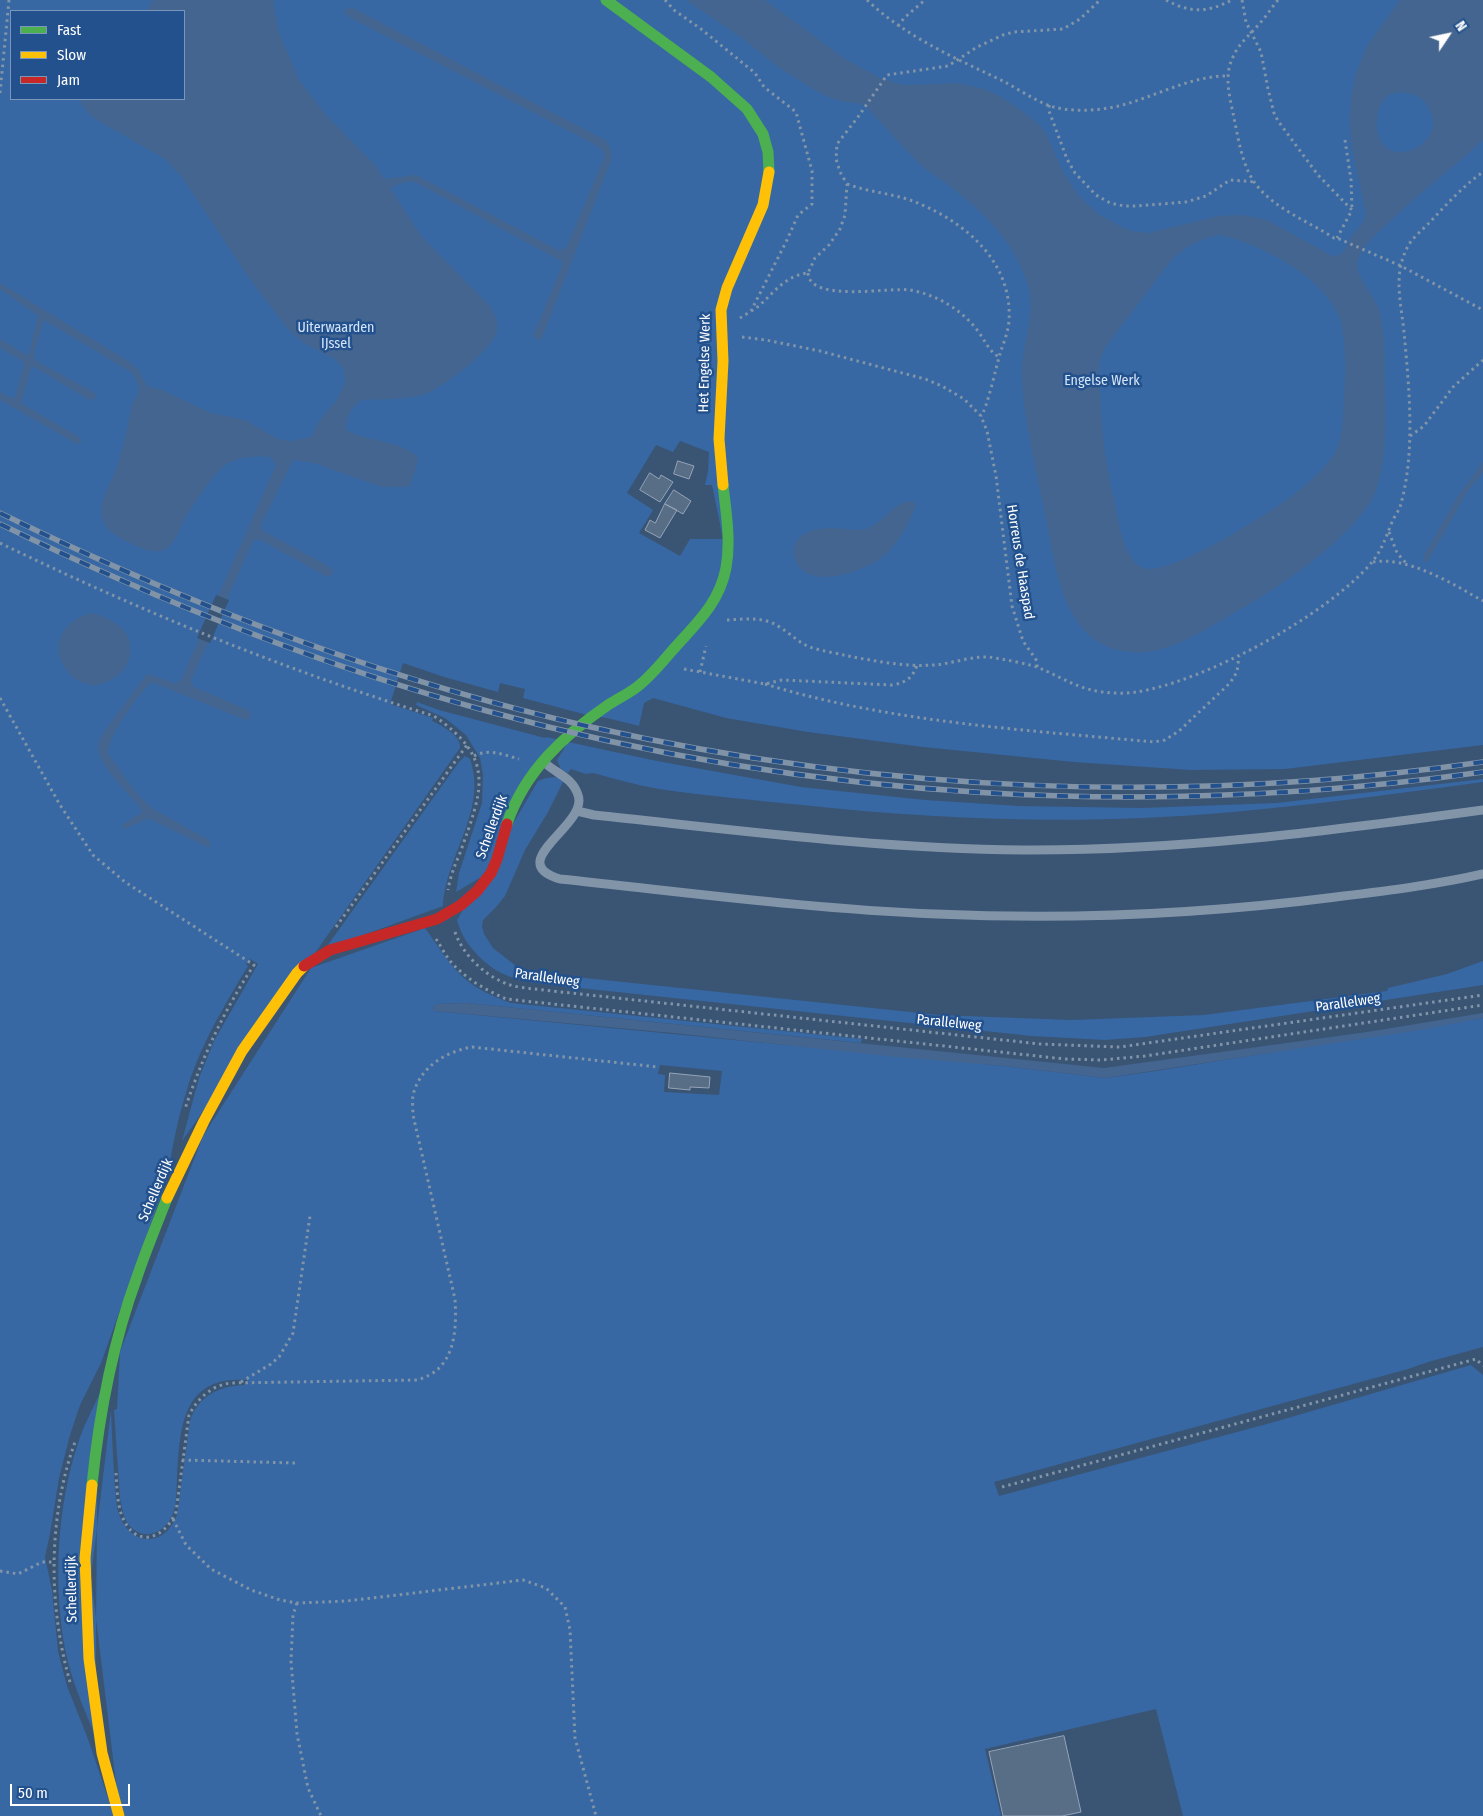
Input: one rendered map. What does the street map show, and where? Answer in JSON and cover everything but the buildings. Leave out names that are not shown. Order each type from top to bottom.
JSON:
[{"type":"street","name":"Het Engelse Werk","points":[[564,741],[608,706],[633,691],[646,680],[711,608],[727,572],[729,560],[728,534],[719,448],[722,360],[720,314],[724,294],[765,200],[770,171],[768,146],[761,128],[734,97],[699,68],[606,0]]},
{"type":"street","name":"Schellerdijk","points":[[119,1816],[102,1753],[89,1659],[85,1558],[96,1449],[112,1362],[136,1278],[167,1198],[204,1121],[242,1051],[302,967],[330,950],[427,923],[449,913],[475,893],[497,860],[516,800],[542,760],[564,741]]},
{"type":"lane","points":[[542,760],[550,768],[566,777],[574,787],[579,798],[580,806],[577,811],[542,853],[540,859],[541,865],[547,874],[560,879],[765,901],[891,912],[1024,916],[1188,912],[1342,897],[1427,885],[1483,874]]},
{"type":"lane","points":[[577,811],[594,815],[850,842],[1021,850],[1117,848],[1220,842],[1483,810]]},
{"type":"path","points":[[0,92],[10,0]]},
{"type":"path","points":[[867,0],[898,26],[957,60],[1049,106],[1074,110],[1113,107],[1211,76],[1227,76]]},
{"type":"path","points":[[898,26],[904,18],[925,0]]},
{"type":"path","points":[[999,357],[991,352],[962,313],[933,297],[909,290],[826,290],[812,284],[808,273],[815,258],[829,245],[840,229],[845,215],[847,184],[837,164],[837,144],[883,78],[892,73],[942,68],[977,47],[1009,33],[1028,30],[1058,30],[1068,27],[1080,19],[1100,0]]},
{"type":"path","points":[[1166,0],[1186,9],[1201,11],[1232,0]]},
{"type":"path","points":[[1242,0],[1246,22],[1260,52],[1274,113],[1278,121],[1318,175],[1352,210]]},
{"type":"path","points":[[1278,0],[1244,38],[1233,57],[1227,76],[1229,97],[1240,148],[1248,174],[1276,204],[1334,238],[1401,266],[1483,310]]},
{"type":"path","points":[[1049,106],[1049,111],[1067,158],[1075,173],[1096,195],[1110,203],[1135,206],[1186,202],[1206,196],[1230,180],[1254,182]]},
{"type":"path","points":[[1337,238],[1352,210],[1351,180],[1345,140]]},
{"type":"path","points":[[702,618],[706,622],[760,619],[780,627],[798,641],[810,647],[876,661],[932,665],[977,657],[994,658],[1042,668],[1063,680],[1087,689],[1118,693],[1135,693],[1167,686],[1238,656],[1293,625],[1355,579],[1372,562],[1382,548],[1399,509],[1406,472],[1409,437],[1403,328],[1397,290],[1401,266],[1407,247],[1413,239],[1462,190],[1483,172]]},
{"type":"path","points":[[847,184],[865,191],[896,196],[925,207],[967,233],[988,253],[1002,278],[1008,308],[1008,328],[981,416]]},
{"type":"path","points":[[722,339],[729,327],[758,307],[779,286],[795,275],[808,273]]},
{"type":"path","name":"Horreus de Haaspad","points":[[722,339],[748,337],[766,340],[905,372],[942,386],[964,399],[981,416],[987,430],[994,467],[1012,606],[1023,641],[1036,661],[1038,668]]},
{"type":"path","points":[[1409,437],[1424,426],[1452,388],[1483,360]]},
{"type":"path","points":[[1388,532],[1392,546],[1408,564]]},
{"type":"path","name":"Parallelweg","points":[[0,543],[80,582],[232,645],[434,716],[453,729],[468,745],[474,756],[478,773],[479,795],[477,806],[449,884],[447,897],[450,921],[463,949],[477,965],[493,977],[508,984],[544,990],[1040,1044],[1120,1047],[1483,995]]},
{"type":"path","points":[[1372,562],[1388,560],[1408,564],[1483,601]]},
{"type":"path","points":[[700,672],[706,647]]},
{"type":"path","points":[[680,674],[684,669],[765,684],[787,691],[867,708],[946,721],[1060,735],[1154,742],[1165,740],[1179,732],[1230,684],[1237,672],[1238,656]]},
{"type":"path","points":[[765,684],[782,680],[892,685],[909,679],[917,665]]},
{"type":"path","points":[[0,698],[60,806],[93,854],[124,882],[254,965],[226,1011],[201,1063],[184,1116]]},
{"type":"path","points":[[332,933],[468,745]]},
{"type":"path","points":[[474,756],[489,752],[510,756]]},
{"type":"path","points":[[427,923],[450,961],[476,984],[506,999],[1048,1058],[1085,1060],[1131,1058],[1483,1005]]},
{"type":"path","points":[[116,1470],[120,1509],[124,1522],[140,1536],[153,1536],[164,1531],[173,1519],[177,1506],[187,1424],[194,1406],[202,1396],[213,1388],[225,1384],[239,1383],[416,1380],[427,1377],[444,1362],[455,1338],[455,1299],[414,1115],[413,1096],[421,1077],[436,1061],[464,1048],[472,1047],[658,1067]]},
{"type":"path","points":[[239,1383],[264,1369],[279,1357],[294,1333],[310,1216]]},
{"type":"path","points":[[1002,1487],[1476,1359],[1483,1366]]},
{"type":"path","points":[[182,1460],[295,1463]]},
{"type":"path","points":[[173,1519],[186,1545],[210,1569],[251,1590],[280,1600],[297,1603],[347,1601],[523,1580],[546,1588],[564,1607],[570,1630],[575,1738],[596,1816]]},
{"type":"path","points":[[0,1571],[18,1574],[42,1562],[53,1562]]},
{"type":"path","points":[[297,1603],[293,1615],[291,1661],[297,1734],[308,1788],[321,1816]]},
{"type":"green space","points":[[0,0],[1483,0],[1483,745],[1285,769],[1191,770],[1074,762],[923,747],[808,732],[726,718],[653,698],[644,703],[639,726],[587,715],[523,698],[525,689],[500,683],[498,692],[403,663],[390,704],[433,718],[432,721],[445,728],[458,739],[460,748],[182,1141],[199,1078],[214,1041],[258,964],[250,959],[246,964],[248,966],[213,1027],[191,1076],[177,1125],[167,1179],[101,1363],[80,1405],[59,1478],[45,1557],[52,1590],[58,1651],[67,1686],[88,1739],[114,1816],[0,1816]],"holes":[[[680,441],[709,452],[705,485],[712,485],[723,539],[690,539],[680,556],[639,533],[653,510],[627,493],[656,445],[673,452]]]},
{"type":"green space","points":[[417,702],[439,710],[545,738],[556,739],[483,876],[456,892],[459,873],[482,803],[483,775],[480,758],[466,735],[445,718],[416,705]]},
{"type":"green space","points":[[568,742],[657,761],[801,787],[925,800],[1019,806],[1142,808],[1277,803],[1483,779],[1483,782],[1313,804],[1186,816],[1058,820],[972,818],[844,809],[712,796],[659,789],[593,773],[586,774],[571,769],[568,773],[561,769],[557,760]]},
{"type":"green space","points":[[465,756],[470,759],[474,778],[474,796],[470,814],[451,869],[443,906],[325,949],[459,762]]},
{"type":"green space","points":[[557,777],[564,780],[548,812],[525,850],[505,896],[483,920],[484,934],[493,948],[516,966],[518,971],[939,1015],[1071,1020],[1204,1015],[1387,991],[1388,988],[1447,974],[1483,961],[1483,985],[1145,1037],[1105,1040],[1032,1036],[524,981],[503,974],[483,961],[466,941],[457,920],[538,781]]},
{"type":"green space","points":[[425,928],[452,965],[469,982],[511,1003],[862,1039],[861,1043],[467,1003],[436,1004],[433,1009],[435,1011],[1004,1066],[1106,1078],[1483,1018],[1483,1347],[994,1482],[999,1496],[1267,1424],[1471,1365],[1483,1375],[1483,1816],[1183,1816],[1156,1709],[985,1749],[1001,1816],[125,1816],[117,1791],[91,1577],[111,1410],[115,1487],[119,1514],[123,1524],[130,1532],[145,1539],[155,1538],[167,1531],[177,1515],[190,1421],[198,1405],[218,1390],[244,1385],[247,1380],[225,1381],[209,1386],[197,1396],[188,1409],[183,1424],[178,1460],[176,1501],[173,1514],[159,1531],[147,1534],[140,1533],[128,1524],[120,1499],[114,1410],[117,1409],[120,1352],[203,1136],[311,968]],"holes":[[[660,1065],[722,1071],[719,1095],[664,1092],[665,1075],[658,1074]]]},
{"type":"green space","points":[[101,1391],[98,1411],[95,1735],[74,1682],[65,1649],[61,1624],[58,1572],[61,1519],[65,1493],[80,1436]]},
{"type":"shaded area","points":[[153,0],[273,0],[278,30],[299,80],[326,115],[376,166],[384,179],[416,175],[560,251],[567,246],[604,158],[603,151],[594,144],[351,18],[343,11],[351,7],[605,140],[609,145],[612,158],[542,338],[538,341],[533,335],[563,264],[561,261],[415,182],[405,182],[390,188],[422,237],[490,306],[497,321],[497,331],[494,339],[476,358],[452,378],[430,392],[407,398],[361,400],[349,413],[346,430],[402,447],[418,457],[409,487],[382,487],[314,463],[293,460],[261,525],[262,530],[328,566],[333,570],[332,574],[327,577],[261,540],[255,540],[191,681],[194,687],[248,710],[251,714],[248,721],[154,683],[149,684],[118,727],[109,746],[108,754],[138,795],[153,809],[209,840],[211,844],[209,848],[152,820],[146,819],[125,829],[122,827],[122,825],[141,813],[142,810],[109,772],[100,756],[98,744],[103,733],[146,675],[174,683],[181,680],[276,465],[271,457],[259,456],[240,459],[224,466],[197,499],[170,546],[161,551],[148,550],[124,540],[112,532],[106,526],[101,511],[104,498],[115,473],[132,404],[139,392],[137,381],[131,372],[44,320],[34,353],[35,360],[95,393],[96,397],[90,400],[34,367],[31,368],[21,403],[81,438],[81,443],[77,444],[0,400],[0,392],[13,399],[16,395],[24,364],[0,348],[0,339],[27,355],[29,354],[38,316],[0,289],[0,283],[130,362],[139,371],[147,386],[162,390],[211,413],[245,420],[278,439],[291,441],[311,437],[321,418],[336,401],[342,390],[345,381],[343,368],[335,359],[304,343],[287,328],[247,275],[182,177],[165,159],[92,117],[81,104],[81,100],[185,100],[185,10],[148,10]]},
{"type":"shaded area","points":[[686,0],[765,0],[845,59],[880,78],[903,85],[957,83],[984,89],[998,95],[1024,112],[1040,126],[1047,135],[1061,168],[1077,194],[1098,214],[1132,231],[1149,233],[1218,216],[1241,215],[1267,220],[1332,256],[1340,255],[1345,250],[1351,237],[1363,223],[1366,214],[1351,143],[1350,118],[1351,96],[1356,73],[1367,46],[1400,0],[1483,0],[1483,140],[1377,233],[1361,252],[1357,264],[1361,278],[1380,313],[1384,350],[1386,414],[1384,453],[1380,478],[1367,507],[1353,525],[1334,543],[1291,577],[1270,592],[1187,639],[1154,651],[1133,652],[1103,645],[1087,633],[1074,617],[1058,577],[1031,446],[1022,378],[1023,354],[1030,319],[1030,295],[1021,267],[1014,253],[984,215],[959,193],[922,166],[867,107],[858,103],[844,102],[831,98],[813,89],[777,66],[742,38]],"holes":[[[1402,92],[1415,95],[1427,104],[1433,122],[1431,134],[1424,142],[1419,147],[1405,152],[1391,150],[1383,145],[1377,127],[1377,117],[1385,99],[1391,94]],[[1220,235],[1254,246],[1290,265],[1321,289],[1332,304],[1341,322],[1344,342],[1345,378],[1341,435],[1337,450],[1314,478],[1292,496],[1262,516],[1194,555],[1153,569],[1141,567],[1129,554],[1121,534],[1110,482],[1102,432],[1099,363],[1104,349],[1172,259],[1194,243]]]},
{"type":"shaded area","points":[[1483,462],[1483,472],[1468,491],[1427,562],[1424,562],[1423,557],[1458,496]]},
{"type":"shaded area","points":[[908,501],[916,505],[908,524],[888,552],[878,560],[850,573],[819,577],[806,573],[797,564],[793,549],[804,534],[813,530],[833,528],[863,530],[870,528],[895,507]]},
{"type":"shaded area","points":[[92,613],[107,618],[120,626],[128,638],[130,646],[129,659],[121,672],[111,680],[95,686],[81,682],[72,676],[61,660],[59,651],[59,642],[67,627],[82,616]]},
{"type":"shaded area","points":[[467,1003],[1104,1068],[1367,1032],[1483,1013],[1483,1018],[1420,1030],[1106,1078],[1004,1066],[433,1010],[436,1004]]},
{"type":"pier","points":[[216,595],[229,600],[210,643],[197,638]]},
{"type":"railway","points":[[0,513],[143,579],[216,609],[364,663],[439,687],[515,708],[591,727],[701,749],[812,766],[923,778],[1035,785],[1147,787],[1259,784],[1371,776],[1483,762]]},
{"type":"railway","points":[[0,524],[118,579],[178,604],[300,652],[362,673],[487,711],[609,741],[732,765],[857,782],[982,793],[1107,797],[1232,795],[1358,787],[1483,772]]},
{"type":"traffic: fast","points":[[606,0],[711,77],[747,109],[763,134],[768,152],[769,172]]},
{"type":"traffic: fast","points":[[507,824],[514,805],[535,771],[547,756],[576,729],[643,682],[694,626],[714,600],[726,568],[728,547],[723,485]]},
{"type":"traffic: fast","points":[[92,1485],[103,1406],[114,1353],[128,1302],[167,1198]]},
{"type":"traffic: slow","points":[[723,485],[719,439],[723,361],[721,310],[727,288],[763,205],[769,172]]},
{"type":"traffic: slow","points":[[167,1198],[204,1121],[242,1051],[297,973],[304,966]]},
{"type":"traffic: slow","points":[[92,1485],[85,1558],[89,1659],[102,1753],[119,1816]]},
{"type":"traffic: jam","points":[[304,966],[330,950],[437,919],[461,905],[477,891],[491,873],[507,824]]},
{"type":"park label","name":"Uiterwaarden IJssel","points":[[336,336]]},
{"type":"park label","name":"Engelse Werk","points":[[1102,381]]}]
